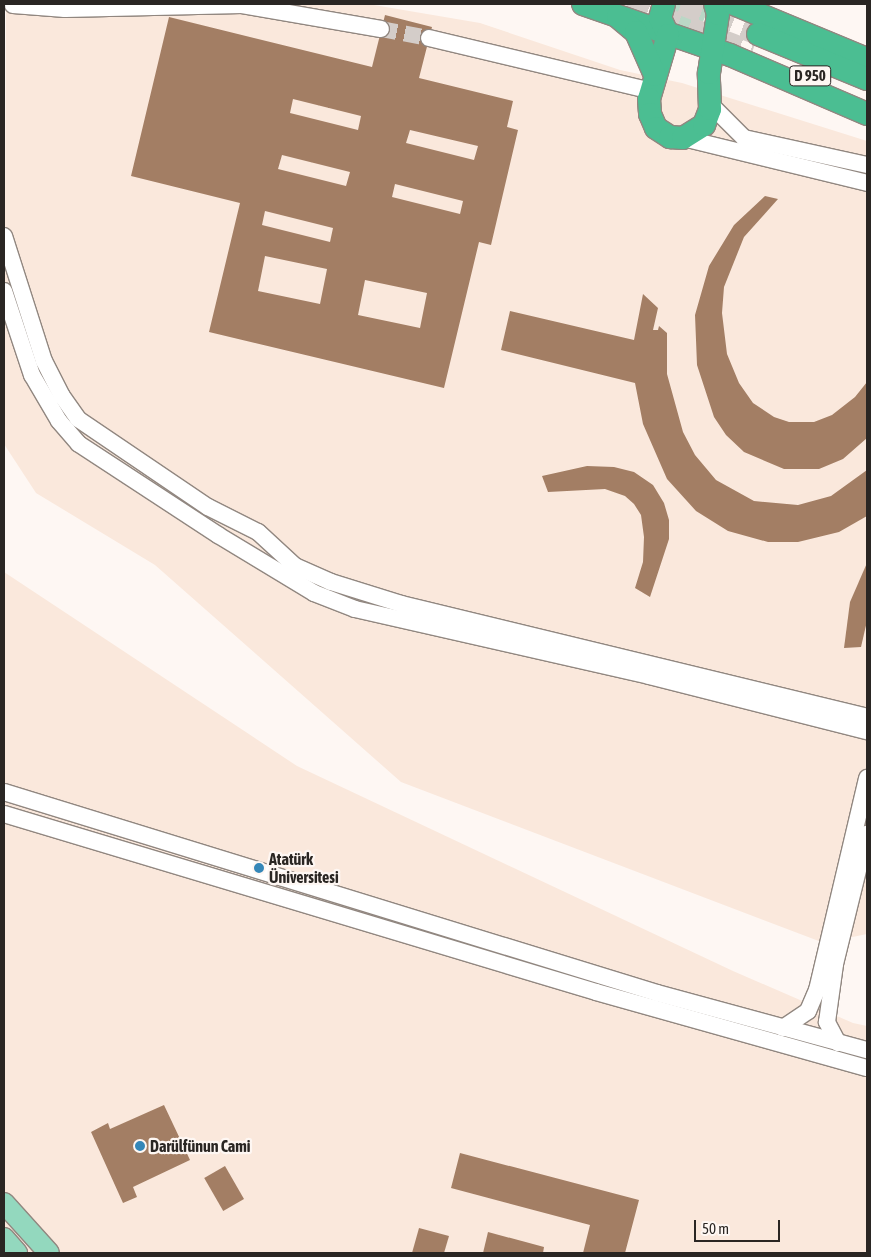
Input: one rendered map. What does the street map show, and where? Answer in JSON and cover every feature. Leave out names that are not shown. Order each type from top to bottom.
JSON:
[{"type":"highway","points":[[583,4],[621,15],[668,36],[743,28],[867,59]]},
{"type":"highway","points":[[621,15],[653,4]]},
{"type":"highway","points":[[664,4],[660,18],[668,36],[653,83],[650,114],[656,128],[670,137],[683,138],[704,125],[710,104],[743,28]]},
{"type":"highway","points":[[715,4],[718,14],[743,28],[867,114]]},
{"type":"highway","points":[[621,15],[636,32],[653,83]]},
{"type":"highway","name":"D 950","points":[[743,28],[867,80]]},
{"type":"highway","name":"D 950","points":[[743,28],[867,99]]},
{"type":"main road","points":[[4,1203],[49,1253]]},
{"type":"main road","points":[[4,1238],[17,1253]]},
{"type":"street","points":[[7,6],[65,9],[242,5],[381,29]]},
{"type":"street","points":[[429,38],[653,83]]},
{"type":"street","points":[[710,104],[744,138],[867,165]]},
{"type":"street","points":[[683,138],[867,183]]},
{"type":"street","points":[[4,236],[44,361],[62,396],[78,419],[208,506],[250,527],[295,566],[331,582],[401,604],[867,717]]},
{"type":"street","points":[[4,290],[32,375],[59,421],[79,444],[251,556],[314,593],[355,609],[649,676],[867,731]]},
{"type":"street","points":[[234,545],[242,531],[250,527]]},
{"type":"street","points":[[251,556],[264,539]]},
{"type":"street","points":[[783,1028],[808,1011],[817,990],[867,778]]},
{"type":"street","points":[[4,792],[657,993],[867,1050]]},
{"type":"street","points":[[4,814],[586,990],[867,1068]]},
{"type":"street","points":[[838,1043],[826,1022],[836,964],[867,834]]},
{"type":"shaded area","points":[[6,4],[368,4],[480,23],[620,70],[682,83],[867,141],[867,934],[824,943],[401,782],[155,565],[36,493],[4,444]]},
{"type":"shaded area","name":"Atatürk Üniversitesi","points":[[4,572],[297,766],[733,971],[853,1023],[867,1026],[867,1253],[4,1253]]},
{"type":"green space","points":[[674,4],[703,4],[706,15],[701,26],[690,31],[678,28],[672,20]]},
{"type":"building","points":[[385,15],[432,27],[419,78],[513,101],[507,127],[518,130],[491,245],[479,242],[444,388],[209,332],[240,203],[131,176],[169,17],[372,67]],"holes":[[[293,99],[361,116],[358,130],[290,113]],[[410,130],[478,146],[474,160],[406,143]],[[282,155],[350,172],[346,186],[278,169]],[[395,184],[463,201],[460,214],[392,197]],[[265,211],[333,228],[330,242],[262,225]],[[265,256],[327,269],[320,304],[258,291]],[[365,280],[427,293],[420,328],[358,315]]]},
{"type":"building","points":[[765,196],[778,199],[744,237],[724,287],[722,313],[727,354],[739,383],[753,403],[774,417],[789,422],[814,422],[832,415],[855,397],[867,382],[867,438],[843,459],[819,469],[784,469],[744,452],[726,435],[714,417],[697,365],[695,315],[709,266],[734,225]]},
{"type":"building","points":[[643,294],[658,308],[653,330],[658,330],[659,326],[667,333],[667,374],[683,432],[695,455],[716,480],[754,501],[798,505],[831,496],[867,470],[867,516],[839,532],[798,542],[768,542],[728,531],[696,511],[667,479],[643,424],[635,383],[501,350],[510,311],[634,340]]},
{"type":"building","points":[[587,466],[614,467],[634,472],[653,485],[664,503],[669,520],[669,539],[650,597],[635,588],[643,562],[644,537],[641,515],[634,504],[625,496],[605,489],[548,492],[542,476]]},
{"type":"building","points":[[867,563],[867,621],[861,647],[844,648],[850,602]]},
{"type":"building","name":"Darülfünun Cami","points":[[164,1105],[190,1160],[133,1187],[137,1197],[123,1203],[91,1132],[108,1123],[110,1129]]},
{"type":"building","points":[[460,1153],[639,1200],[625,1253],[583,1253],[590,1225],[451,1188]]},
{"type":"building","points":[[225,1166],[244,1199],[223,1211],[204,1178]]},
{"type":"building","points":[[419,1228],[449,1236],[444,1253],[412,1253]]},
{"type":"building","points":[[488,1232],[544,1247],[543,1253],[483,1253]]},
{"type":"tunnel","points":[[627,4],[752,52]]},
{"type":"tunnel","points":[[681,4],[758,34]]},
{"type":"tunnel","points":[[381,29],[429,38]]},
{"type":"place","name":"Atatürk Üniversitesi","points":[[259,868]]},
{"type":"place","name":"Darülfünun Cami","points":[[140,1146]]}]
